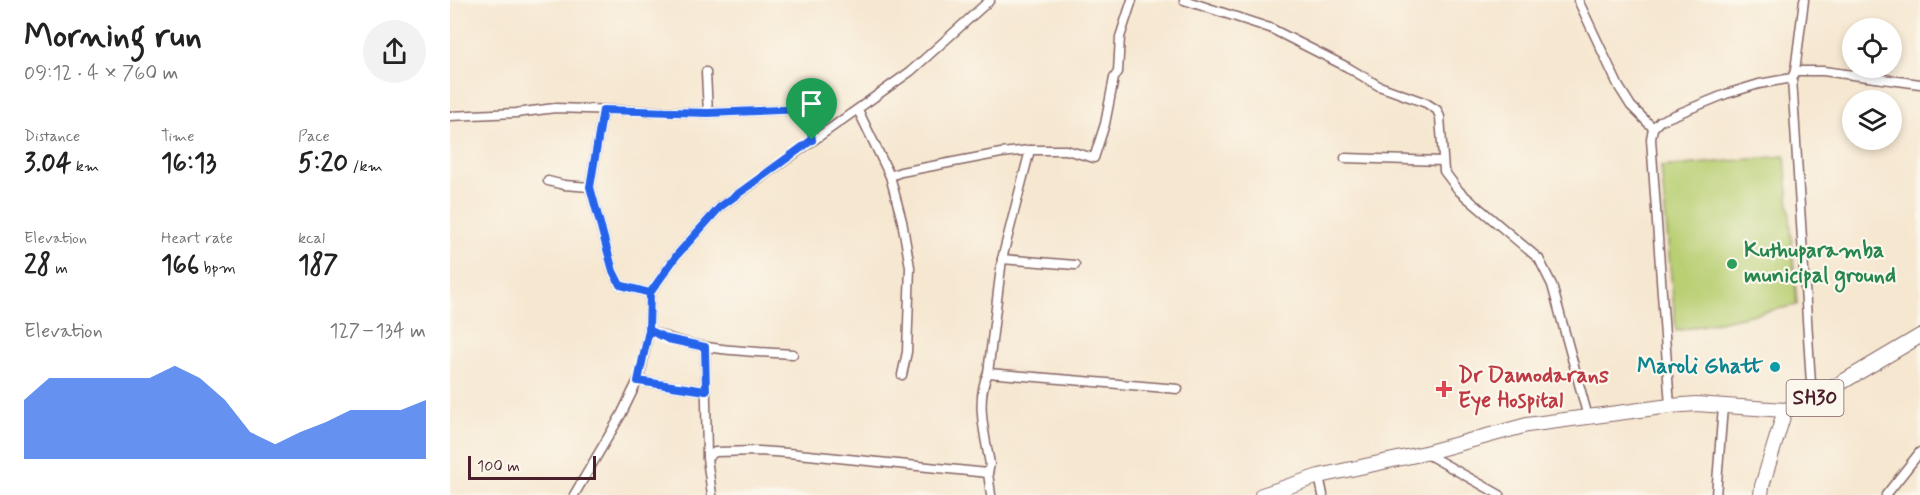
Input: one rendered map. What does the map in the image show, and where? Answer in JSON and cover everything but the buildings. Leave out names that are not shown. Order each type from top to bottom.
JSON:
[{"type":"main road","name":"SH30","points":[[1761,495],[1785,410],[1812,400],[1920,336]]},
{"type":"main road","points":[[1262,495],[1319,476],[1425,453],[1527,425],[1696,404],[1785,410]]},
{"type":"street","points":[[574,495],[621,415],[638,381],[649,330],[650,293],[677,255],[720,207],[911,72],[990,0]]},
{"type":"street","points":[[890,176],[1001,153],[1030,150],[1066,150],[1094,158],[1106,124],[1114,78],[1118,72],[1120,38],[1132,0]]},
{"type":"street","points":[[1184,0],[1270,28],[1379,86],[1426,103],[1437,110],[1440,117],[1444,171],[1459,191],[1539,259],[1552,285],[1588,417]]},
{"type":"street","points":[[1578,0],[1619,87],[1631,106],[1653,128]]},
{"type":"street","points":[[1804,0],[1793,74],[1812,400]]},
{"type":"street","points":[[1670,406],[1651,140],[1653,128],[1660,122],[1726,94],[1793,74],[1823,71],[1920,84]]},
{"type":"street","points":[[706,72],[708,113]]},
{"type":"street","points":[[450,116],[516,113],[555,108],[708,113],[807,109],[812,140]]},
{"type":"street","points":[[603,110],[590,187],[613,271],[620,285],[650,293]]},
{"type":"street","points":[[858,110],[890,176],[902,221],[910,267],[907,352],[902,375]]},
{"type":"street","points":[[992,495],[988,473],[990,464],[981,411],[1002,259],[1030,150]]},
{"type":"street","points":[[1345,158],[1442,162]]},
{"type":"street","points":[[548,181],[590,187]]},
{"type":"street","points":[[1002,259],[1075,265]]},
{"type":"street","points":[[649,330],[668,339],[705,347],[793,354]]},
{"type":"street","points":[[705,347],[707,458],[712,495]]},
{"type":"street","points":[[988,373],[1178,389]]},
{"type":"street","points":[[638,381],[706,391]]},
{"type":"street","points":[[1716,495],[1723,407]]},
{"type":"street","points":[[707,458],[716,452],[759,451],[988,473]]},
{"type":"street","points":[[1886,495],[1920,452]]},
{"type":"street","points":[[1425,453],[1500,495]]},
{"type":"street","points":[[1319,476],[1323,495]]},
{"type":"green space","name":"Kuthuparamba municipal ground","points":[[1785,156],[1797,305],[1676,331],[1661,167]]},
{"type":"place","name":"Kuthuparamba municipal ground","points":[[1732,264]]},
{"type":"place","name":"Maroli Ghatt","points":[[1775,367]]},
{"type":"place","name":"Dr Damodarans Eye Hospital","points":[[1444,389]]},
{"type":"route","points":[[812,140],[720,207],[677,255],[650,293],[649,330],[638,381],[706,391],[705,347],[668,339],[649,330],[650,293],[620,285],[613,271],[590,187],[603,110],[708,113],[807,109],[812,140]]}]
